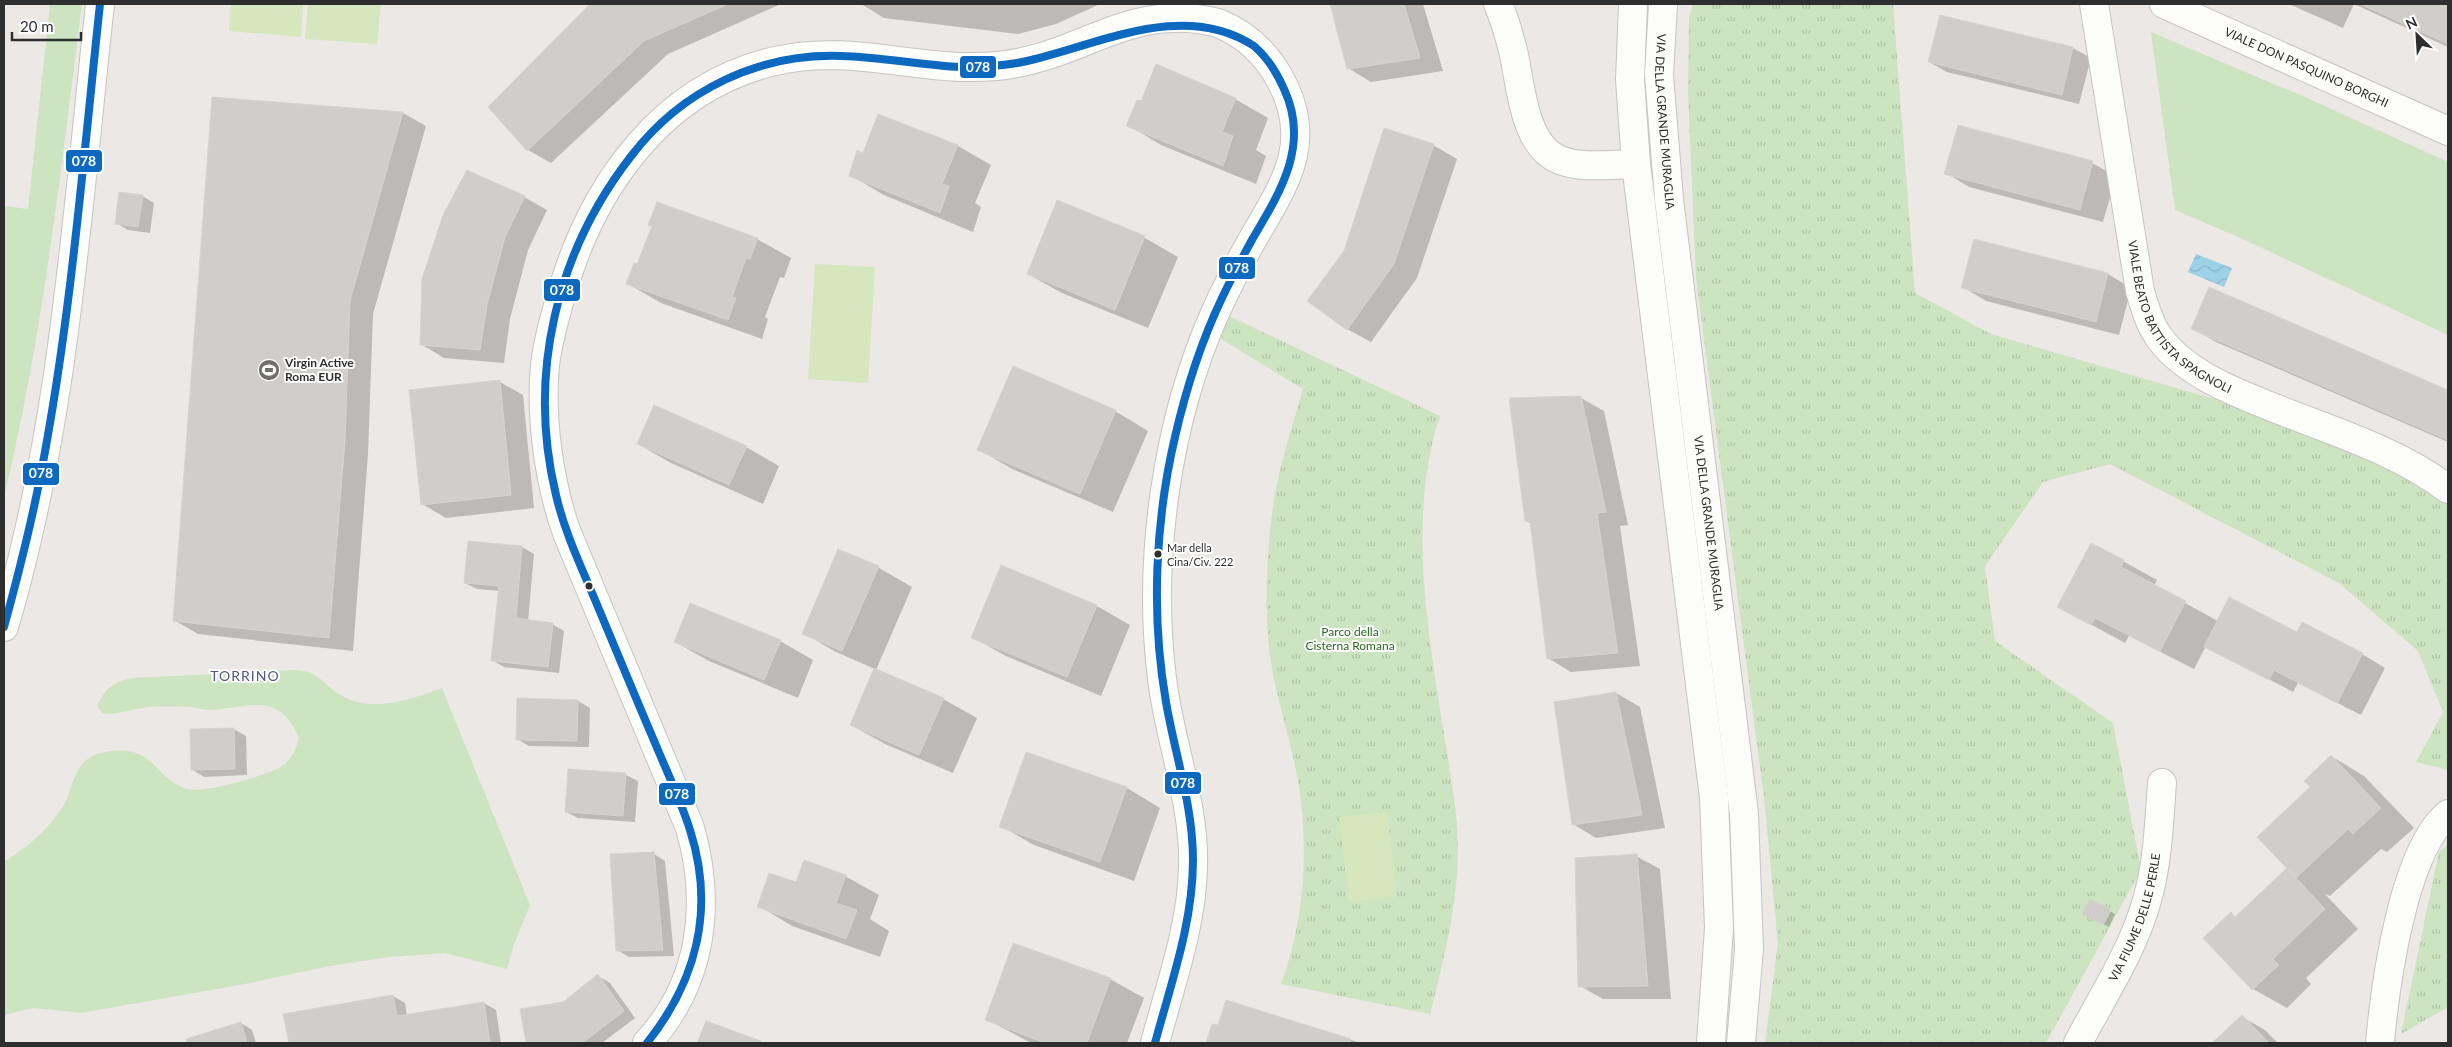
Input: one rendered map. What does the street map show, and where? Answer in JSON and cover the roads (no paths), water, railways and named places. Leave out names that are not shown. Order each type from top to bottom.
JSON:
[{"type":"street","points":[[4,627],[40,477],[60,361],[100,4]]},
{"type":"street","points":[[1498,4],[1511,43],[1527,118],[1541,145],[1558,160],[1573,163],[1636,164]]},
{"type":"street","points":[[1633,4],[1630,80],[1636,164],[1714,798],[1720,928],[1711,1043]]},
{"type":"street","name":"VIALE BEATO BATTISTA SPAGNOLI","points":[[2094,4],[2140,291],[2149,318],[2160,340],[2180,359],[2220,384],[2393,456],[2448,489]]},
{"type":"street","name":"VIALE DON PASQUINO BORGHI","points":[[2164,4],[2448,131]]},
{"type":"street","name":"VIA DELLA GRANDE MURAGLIA","points":[[1664,8],[1659,75],[1668,199],[1744,814],[1749,949],[1741,1043]]},
{"type":"street","points":[[655,1040],[677,1004],[691,968],[700,915],[701,875],[690,828],[567,533],[552,477],[544,403],[545,368],[549,337],[574,254],[585,228],[614,177],[658,124],[695,94],[724,78],[752,67],[818,54],[866,56],[951,68],[1004,66],[1054,52],[1129,16],[1164,9],[1188,12],[1206,17],[1230,28],[1254,45],[1281,81],[1296,121],[1295,150],[1287,178],[1224,293],[1194,364],[1184,397],[1167,488],[1159,561],[1158,642],[1166,706],[1187,806],[1193,867],[1182,941],[1155,1043]]},
{"type":"street","name":"VIA FIUME DELLE PERLE","points":[[2078,1043],[2127,951],[2143,913],[2155,862],[2162,783]]},
{"type":"street","points":[[2380,1043],[2393,956],[2405,900],[2426,843],[2435,828],[2448,814]]},
{"type":"water","points":[[2196,254],[2232,268],[2224,287],[2188,272]]},
{"type":"place","name":"Virgin Active Roma EUR","points":[[269,370]]},
{"type":"place","name":"Mar della Cina/Civ. 222","points":[[1158,554]]},
{"type":"district","name":"TORRINO","points":[[245,676]]},
{"type":"park label","name":"Parco della Cisterna Romana","points":[[1350,639]]}]
